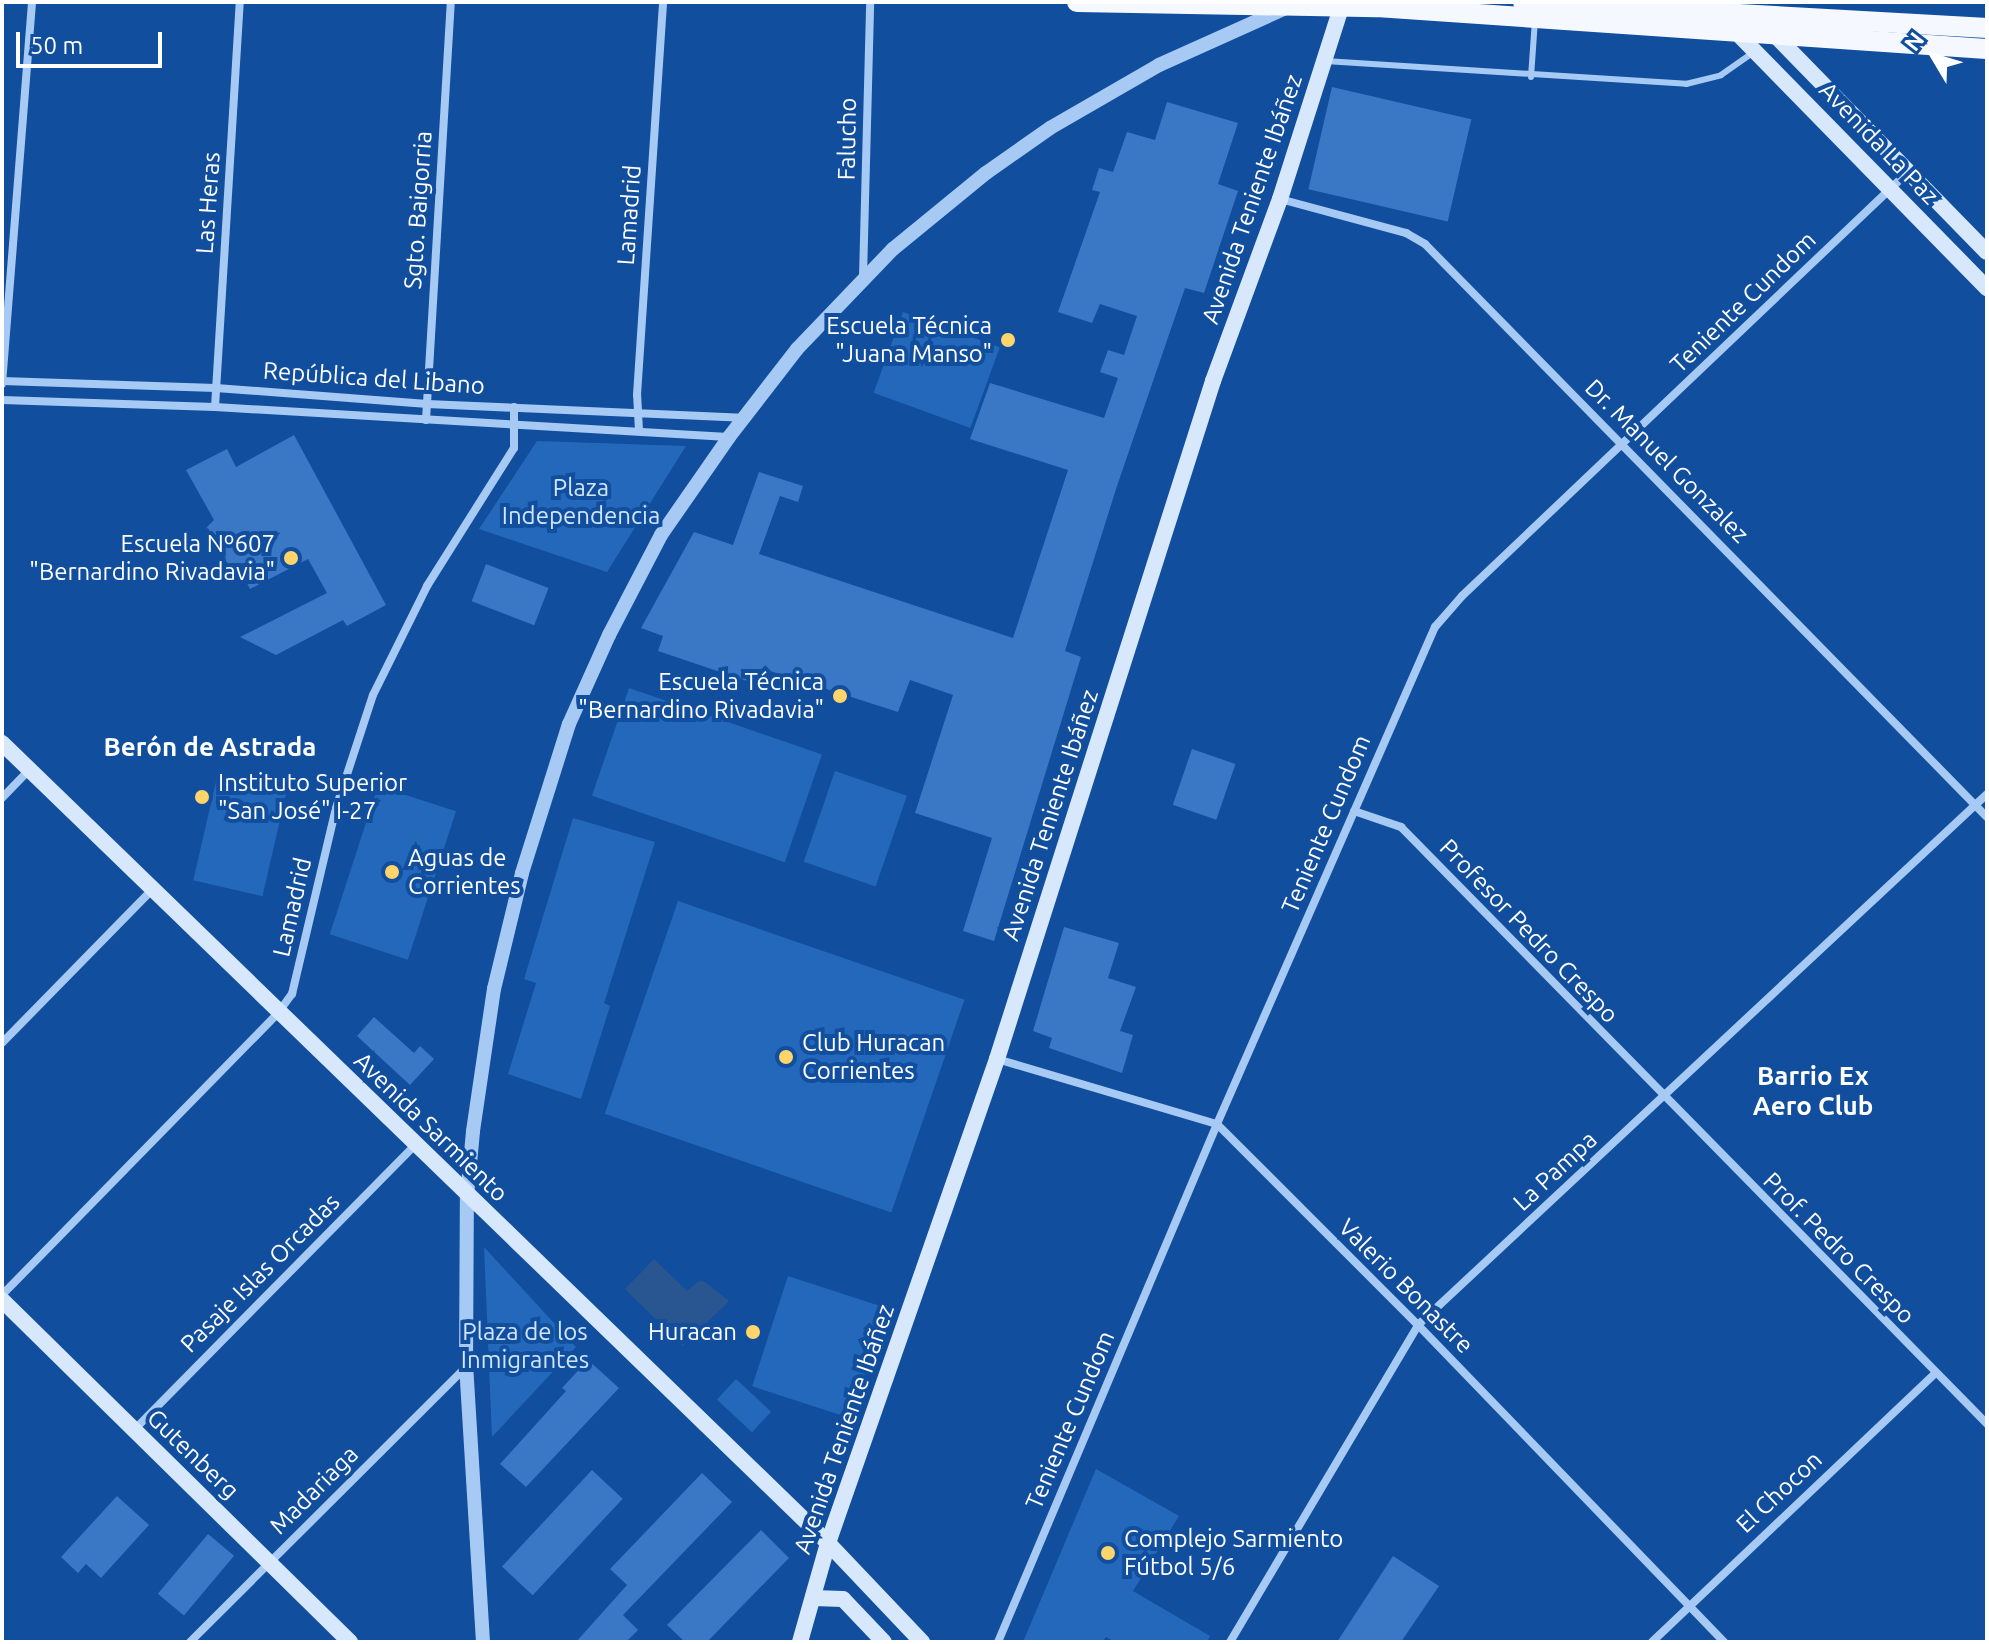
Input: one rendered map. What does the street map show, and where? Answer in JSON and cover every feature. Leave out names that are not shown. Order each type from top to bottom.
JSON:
[{"type":"main road","points":[[1077,2],[1343,4],[1757,16],[1987,28]]},
{"type":"main road","name":"Avenida Teniente Ibáñez","points":[[800,1642],[828,1543],[997,1059],[1213,381],[1280,199],[1343,4]]},
{"type":"main road","points":[[1529,10],[1736,32],[1987,49]]},
{"type":"main road","name":"Avenida La Paz","points":[[1757,16],[1987,252]]},
{"type":"main road","name":"Avenida La Paz","points":[[1736,32],[1987,288]]},
{"type":"main road","name":"Avenida Sarmiento","points":[[2,743],[828,1543],[922,1642]]},
{"type":"main road","name":"Gutenberg","points":[[2,1298],[350,1642]]},
{"type":"main road","points":[[813,1598],[843,1599],[884,1642]]},
{"type":"street","points":[[2,382],[32,2]]},
{"type":"street","name":"Las Heras","points":[[215,407],[240,2]]},
{"type":"street","name":"Sgto. Baigorria","points":[[426,420],[451,2]]},
{"type":"street","name":"Lamadrid","points":[[639,431],[663,2]]},
{"type":"street","name":"Falucho","points":[[863,278],[870,2]]},
{"type":"street","points":[[483,1642],[466,1367],[467,1196],[494,989],[545,792],[569,724],[616,622],[661,535],[729,437],[797,349],[863,278],[986,173],[1050,128],[1159,65],[1295,4]]},
{"type":"street","name":"Teniente Cundom","points":[[998,1642],[1217,1124],[1435,627],[1462,596],[1908,172]]},
{"type":"street","name":"Dr. Manuel Gonzalez","points":[[1280,199],[1406,233],[1425,244],[1987,817]]},
{"type":"street","name":"República del Libano","points":[[2,382],[216,388],[427,404],[743,418]]},
{"type":"street","name":"República del Libano","points":[[2,400],[215,407],[729,437]]},
{"type":"street","name":"Lamadrid","points":[[2,1298],[278,1013],[292,994],[336,808],[373,695],[427,586],[514,448],[514,407]]},
{"type":"street","points":[[2,798],[30,770]]},
{"type":"street","name":"La Pampa","points":[[1230,1642],[1418,1325],[1664,1099],[1987,794]]},
{"type":"street","name":"Profesor Pedro Crespo","points":[[1354,811],[1401,827],[1664,1099]]},
{"type":"street","points":[[2,1043],[152,890]]},
{"type":"street","name":"Valerio Bonastre","points":[[997,1059],[1217,1124],[1418,1325],[1724,1642]]},
{"type":"street","name":"Prof. Pedro Crespo","points":[[1664,1099],[1987,1424]]},
{"type":"street","name":"Pasaje Islas Orcadas","points":[[134,1430],[415,1145]]},
{"type":"street","name":"Madariaga","points":[[190,1642],[466,1367]]},
{"type":"street","name":"El Chocon","points":[[1652,1642],[1935,1373]]},
{"type":"lane","points":[[1529,10],[1531,77]]},
{"type":"lane","points":[[1325,61],[1531,77],[1686,84],[1721,75],[1755,51]]},
{"type":"green space","points":[[903,312],[1000,347],[970,428],[874,393]]},
{"type":"green space","name":"Plaza Independencia","points":[[537,441],[686,446],[607,572],[479,529]]},
{"type":"green space","points":[[629,688],[822,754],[785,862],[592,796]]},
{"type":"green space","points":[[835,771],[907,796],[876,887],[804,862]]},
{"type":"green space","points":[[218,773],[287,789],[262,896],[193,880]]},
{"type":"green space","name":"Aguas de Corrientes","points":[[378,786],[456,811],[408,960],[330,934]]},
{"type":"green space","points":[[573,818],[655,842],[604,1003],[610,1006],[581,1099],[508,1074],[536,983],[524,979]]},
{"type":"green space","name":"Club Huracan Corrientes","points":[[678,901],[964,1000],[891,1212],[605,1114]]},
{"type":"green space","name":"Plaza de los Inmigrantes","points":[[484,1247],[576,1347],[492,1437]]},
{"type":"green space","points":[[788,1276],[887,1308],[851,1418],[752,1386]]},
{"type":"green space","points":[[736,1379],[771,1412],[752,1432],[717,1399]]},
{"type":"green space","name":"Complejo Sarmiento Fútbol 5/6","points":[[1096,1469],[1179,1516],[1133,1591],[1210,1636],[1207,1642],[1115,1642],[1106,1637],[1102,1642],[1023,1642]]},
{"type":"shaded area","points":[[654,1259],[687,1291],[699,1281],[705,1282],[729,1301],[683,1346],[625,1289]]},
{"type":"building","points":[[1332,87],[1471,119],[1448,221],[1308,189]]},
{"type":"building","name":"Escuela Técnica \"Bernardino Rivadavia\"","points":[[1167,102],[1238,123],[1218,184],[1238,191],[1204,293],[1185,288],[1117,486],[1065,651],[1081,657],[994,941],[963,931],[992,838],[915,813],[953,695],[910,680],[898,712],[770,671],[765,687],[658,651],[663,636],[641,628],[694,532],[733,545],[759,472],[803,486],[798,502],[780,496],[759,554],[1013,638],[1068,470],[970,439],[990,383],[1104,418],[1118,378],[1100,372],[1108,350],[1124,355],[1137,316],[1100,304],[1092,323],[1058,312],[1100,192],[1092,190],[1099,168],[1113,172],[1127,132],[1155,140]]},
{"type":"building","name":"Escuela Nº607 \"Bernardino Rivadavia\"","points":[[294,435],[386,605],[347,626],[343,620],[276,655],[240,637],[327,593],[308,559],[250,589],[238,566],[231,569],[206,528],[214,520],[186,470],[227,449],[236,467]]},
{"type":"building","points":[[486,564],[549,588],[534,625],[472,601]]},
{"type":"building","points":[[1192,749],[1235,764],[1216,820],[1173,805]]},
{"type":"building","points":[[1064,927],[1119,943],[1108,978],[1136,987],[1120,1031],[1133,1035],[1122,1073],[1049,1048],[1052,1038],[1033,1031]]},
{"type":"building","points":[[374,1017],[414,1053],[420,1046],[434,1059],[410,1085],[357,1036]]},
{"type":"building","points":[[588,1360],[619,1388],[526,1487],[500,1464],[566,1391],[562,1388]]},
{"type":"building","points":[[592,1470],[623,1499],[533,1595],[502,1567]]},
{"type":"building","points":[[702,1473],[732,1502],[623,1615],[638,1630],[626,1642],[576,1642],[627,1585],[610,1569]]},
{"type":"building","points":[[117,1496],[149,1525],[101,1578],[86,1564],[78,1573],[61,1557]]},
{"type":"building","points":[[761,1530],[789,1558],[707,1642],[685,1642],[667,1625]]},
{"type":"building","points":[[208,1534],[234,1556],[184,1616],[158,1594]]},
{"type":"building","points":[[1393,1556],[1439,1586],[1401,1642],[1337,1642]]},
{"type":"place","name":"Escuela Técnica \"Juana Manso\"","points":[[1008,340]]},
{"type":"place","name":"Escuela Nº607 \"Bernardino Rivadavia\"","points":[[291,558]]},
{"type":"place","name":"Escuela Técnica \"Bernardino Rivadavia\"","points":[[840,696]]},
{"type":"place","name":"Instituto Superior \"San José\" I-27","points":[[202,797]]},
{"type":"place","name":"Aguas de Corrientes","points":[[392,872]]},
{"type":"place","name":"Club Huracan Corrientes","points":[[786,1057]]},
{"type":"place","name":"Huracan","points":[[753,1332]]},
{"type":"place","name":"Complejo Sarmiento Fútbol 5/6","points":[[1108,1553]]},
{"type":"district","name":"Berón de Astrada","points":[[210,747]]},
{"type":"district","name":"Barrio Ex Aero Club","points":[[1813,1091]]}]
